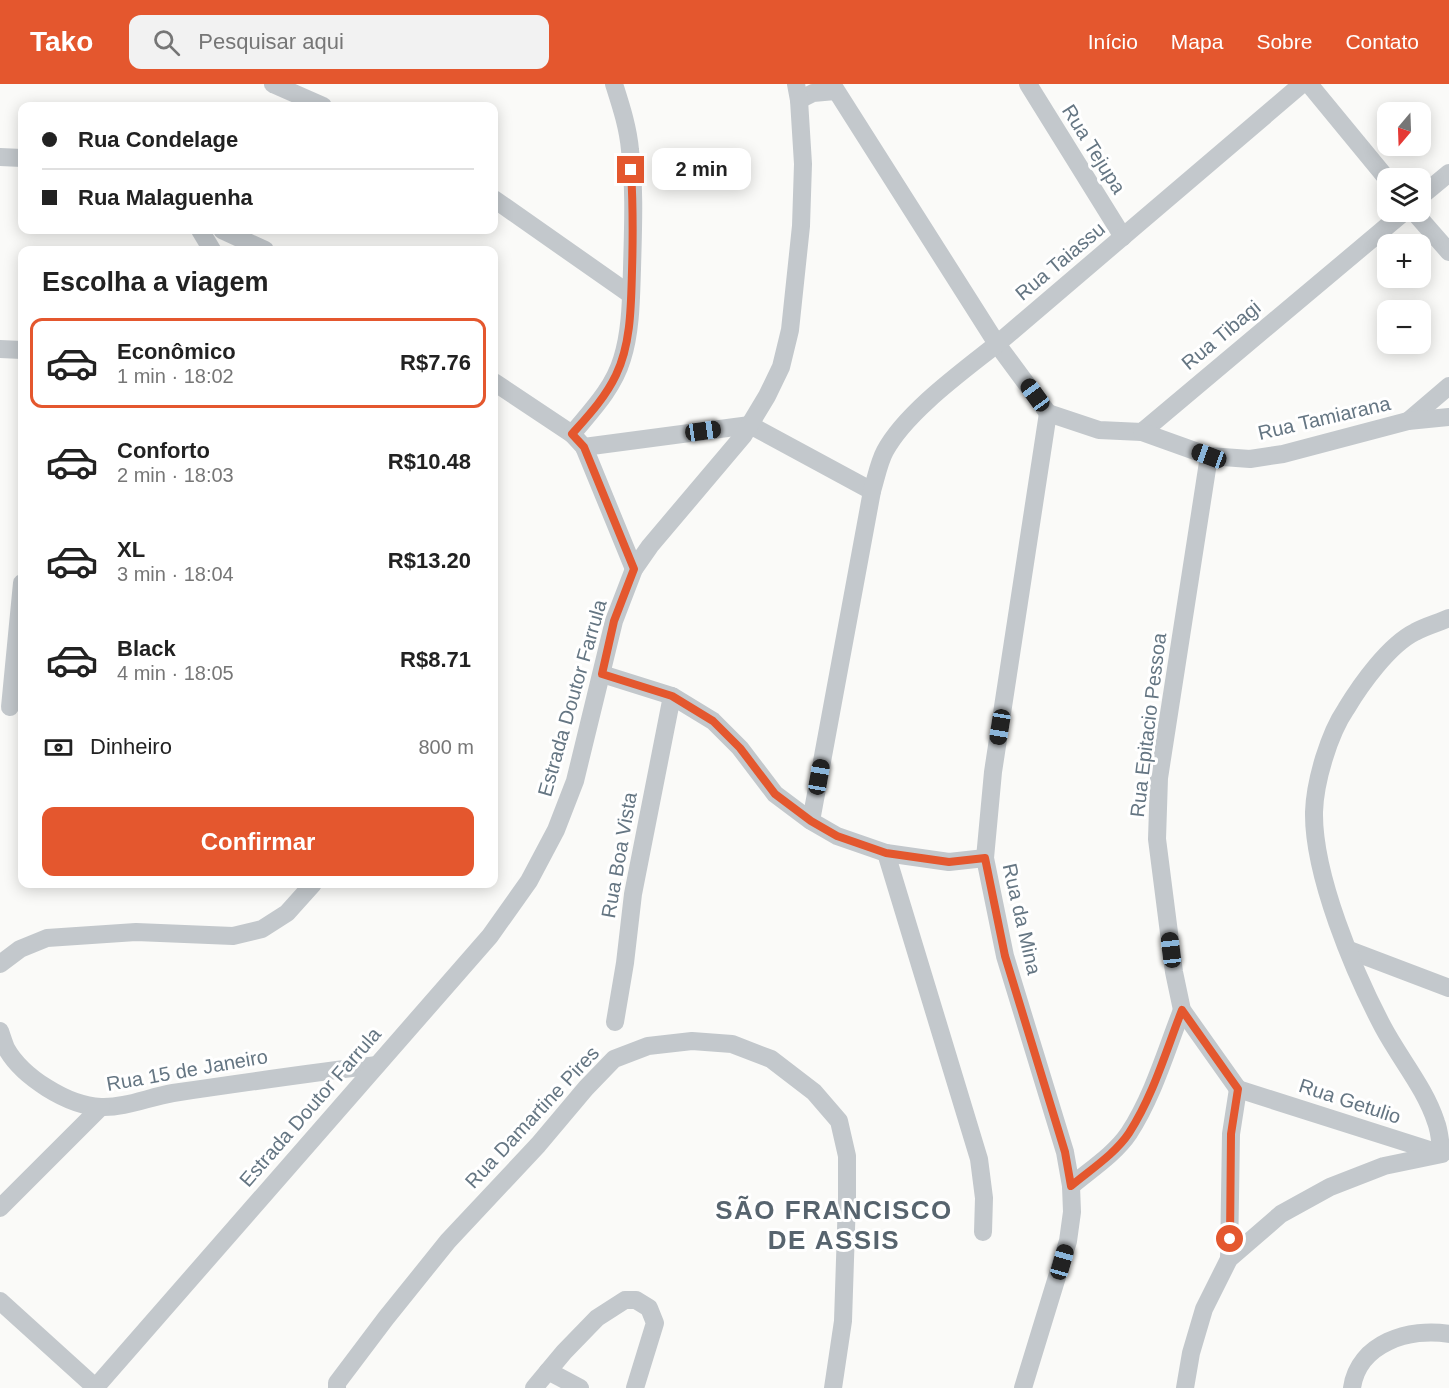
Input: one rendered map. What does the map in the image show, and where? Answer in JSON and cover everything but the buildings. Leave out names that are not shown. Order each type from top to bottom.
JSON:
[{"type":"street","points":[[273,84],[314,102]]},
{"type":"street","points":[[578,440],[595,407],[616,375],[627,341],[631,295],[633,210],[630,150],[624,113],[614,84]]},
{"type":"street","name":"Rua Tejupa","points":[[1028,84],[1123,237]]},
{"type":"street","name":"Rua Taiassu","points":[[811,821],[872,491],[885,451],[902,426],[950,381],[997,344],[1302,84]]},
{"type":"street","points":[[1309,84],[1378,168]]},
{"type":"street","points":[[798,92],[813,93],[833,87],[997,344],[1048,413],[1099,430],[1142,432]]},
{"type":"street","name":"Estrada Doutor Farrula","points":[[96,1388],[490,936],[529,880],[556,830],[575,781],[614,621],[634,569],[750,425],[781,367],[790,330],[801,226],[803,164],[798,92]]},
{"type":"street","points":[[0,158],[18,158]]},
{"type":"street","points":[[1431,188],[1449,173]]},
{"type":"street","points":[[498,203],[631,295]]},
{"type":"street","name":"Rua Tibagi","points":[[1142,432],[1392,222]]},
{"type":"street","points":[[1423,222],[1449,252]]},
{"type":"street","points":[[231,234],[256,246]]},
{"type":"street","points":[[0,349],[18,350]]},
{"type":"street","points":[[498,385],[578,440],[634,569]]},
{"type":"street","points":[[1408,421],[1449,386]]},
{"type":"street","name":"Rua da Mina","points":[[1023,1388],[1068,1241],[1072,1212],[1071,1186],[1065,1152],[1005,956],[985,858],[993,772],[1048,413]]},
{"type":"street","name":"Rua Tamiarana","points":[[1142,432],[1209,456],[1250,459],[1283,454],[1408,421],[1449,417]]},
{"type":"street","points":[[578,440],[750,425],[872,491]]},
{"type":"street","name":"Rua Epitacio Pessoa","points":[[1209,456],[1160,778],[1157,839],[1174,972],[1182,1010],[1238,1089]]},
{"type":"street","points":[[1185,1388],[1191,1353],[1204,1309],[1229,1259],[1281,1214],[1330,1186],[1384,1166],[1445,1155],[1436,1122],[1420,1089],[1383,1028],[1332,909],[1318,850],[1314,812],[1320,776],[1337,723],[1356,692],[1385,656],[1413,632],[1449,618]]},
{"type":"street","points":[[11,711],[18,630]]},
{"type":"street","points":[[602,674],[672,696],[713,721],[740,748],[775,794],[811,821],[837,836],[886,853],[949,862],[985,858]]},
{"type":"street","name":"Rua Boa Vista","points":[[615,1022],[633,894],[672,696]]},
{"type":"street","points":[[886,853],[980,1159],[984,1198],[983,1232]]},
{"type":"street","points":[[0,964],[20,949],[47,938],[136,932],[233,936],[262,929],[287,913],[309,888]]},
{"type":"street","points":[[1349,950],[1449,988]]},
{"type":"street","points":[[1071,1186],[1107,1156],[1128,1134],[1152,1090],[1182,1010]]},
{"type":"street","name":"Rua 15 de Janeiro","points":[[0,1031],[6,1048],[17,1064],[36,1080],[55,1093],[76,1102],[101,1107],[135,1103],[167,1094],[377,1065]]},
{"type":"street","name":"Rua Damartine Pires","points":[[336,1386],[448,1241],[538,1145],[614,1059],[648,1046],[692,1041],[732,1044],[771,1059],[814,1092],[839,1121],[847,1156],[847,1199],[843,1322],[833,1388]]},
{"type":"street","points":[[1229,1259],[1231,1134],[1238,1089]]},
{"type":"street","name":"Rua Getulio","points":[[1238,1089],[1445,1155]]},
{"type":"street","points":[[0,1209],[101,1107]]},
{"type":"street","points":[[534,1388],[597,1318],[625,1300],[636,1300],[649,1308],[655,1323],[635,1388]]},
{"type":"street","points":[[0,1301],[96,1388]]},
{"type":"street","points":[[1352,1388],[1361,1364],[1378,1346],[1402,1335],[1432,1331],[1449,1334]]},
{"type":"street","points":[[548,1371],[580,1388]]},
{"type":"district","name":"SÃO FRANCISCO DE ASSIS","points":[[834,1225]]},
{"type":"route","points":[[631,170],[633,210],[631,295],[627,341],[616,375],[606,392],[572,434],[584,447],[634,569],[614,621],[602,674],[672,696],[713,721],[740,748],[775,794],[811,821],[837,836],[886,853],[949,862],[985,858],[987,878],[1005,956],[1065,1152],[1071,1186],[1107,1156],[1128,1134],[1152,1090],[1182,1010],[1238,1089],[1231,1134],[1230,1239]]}]
